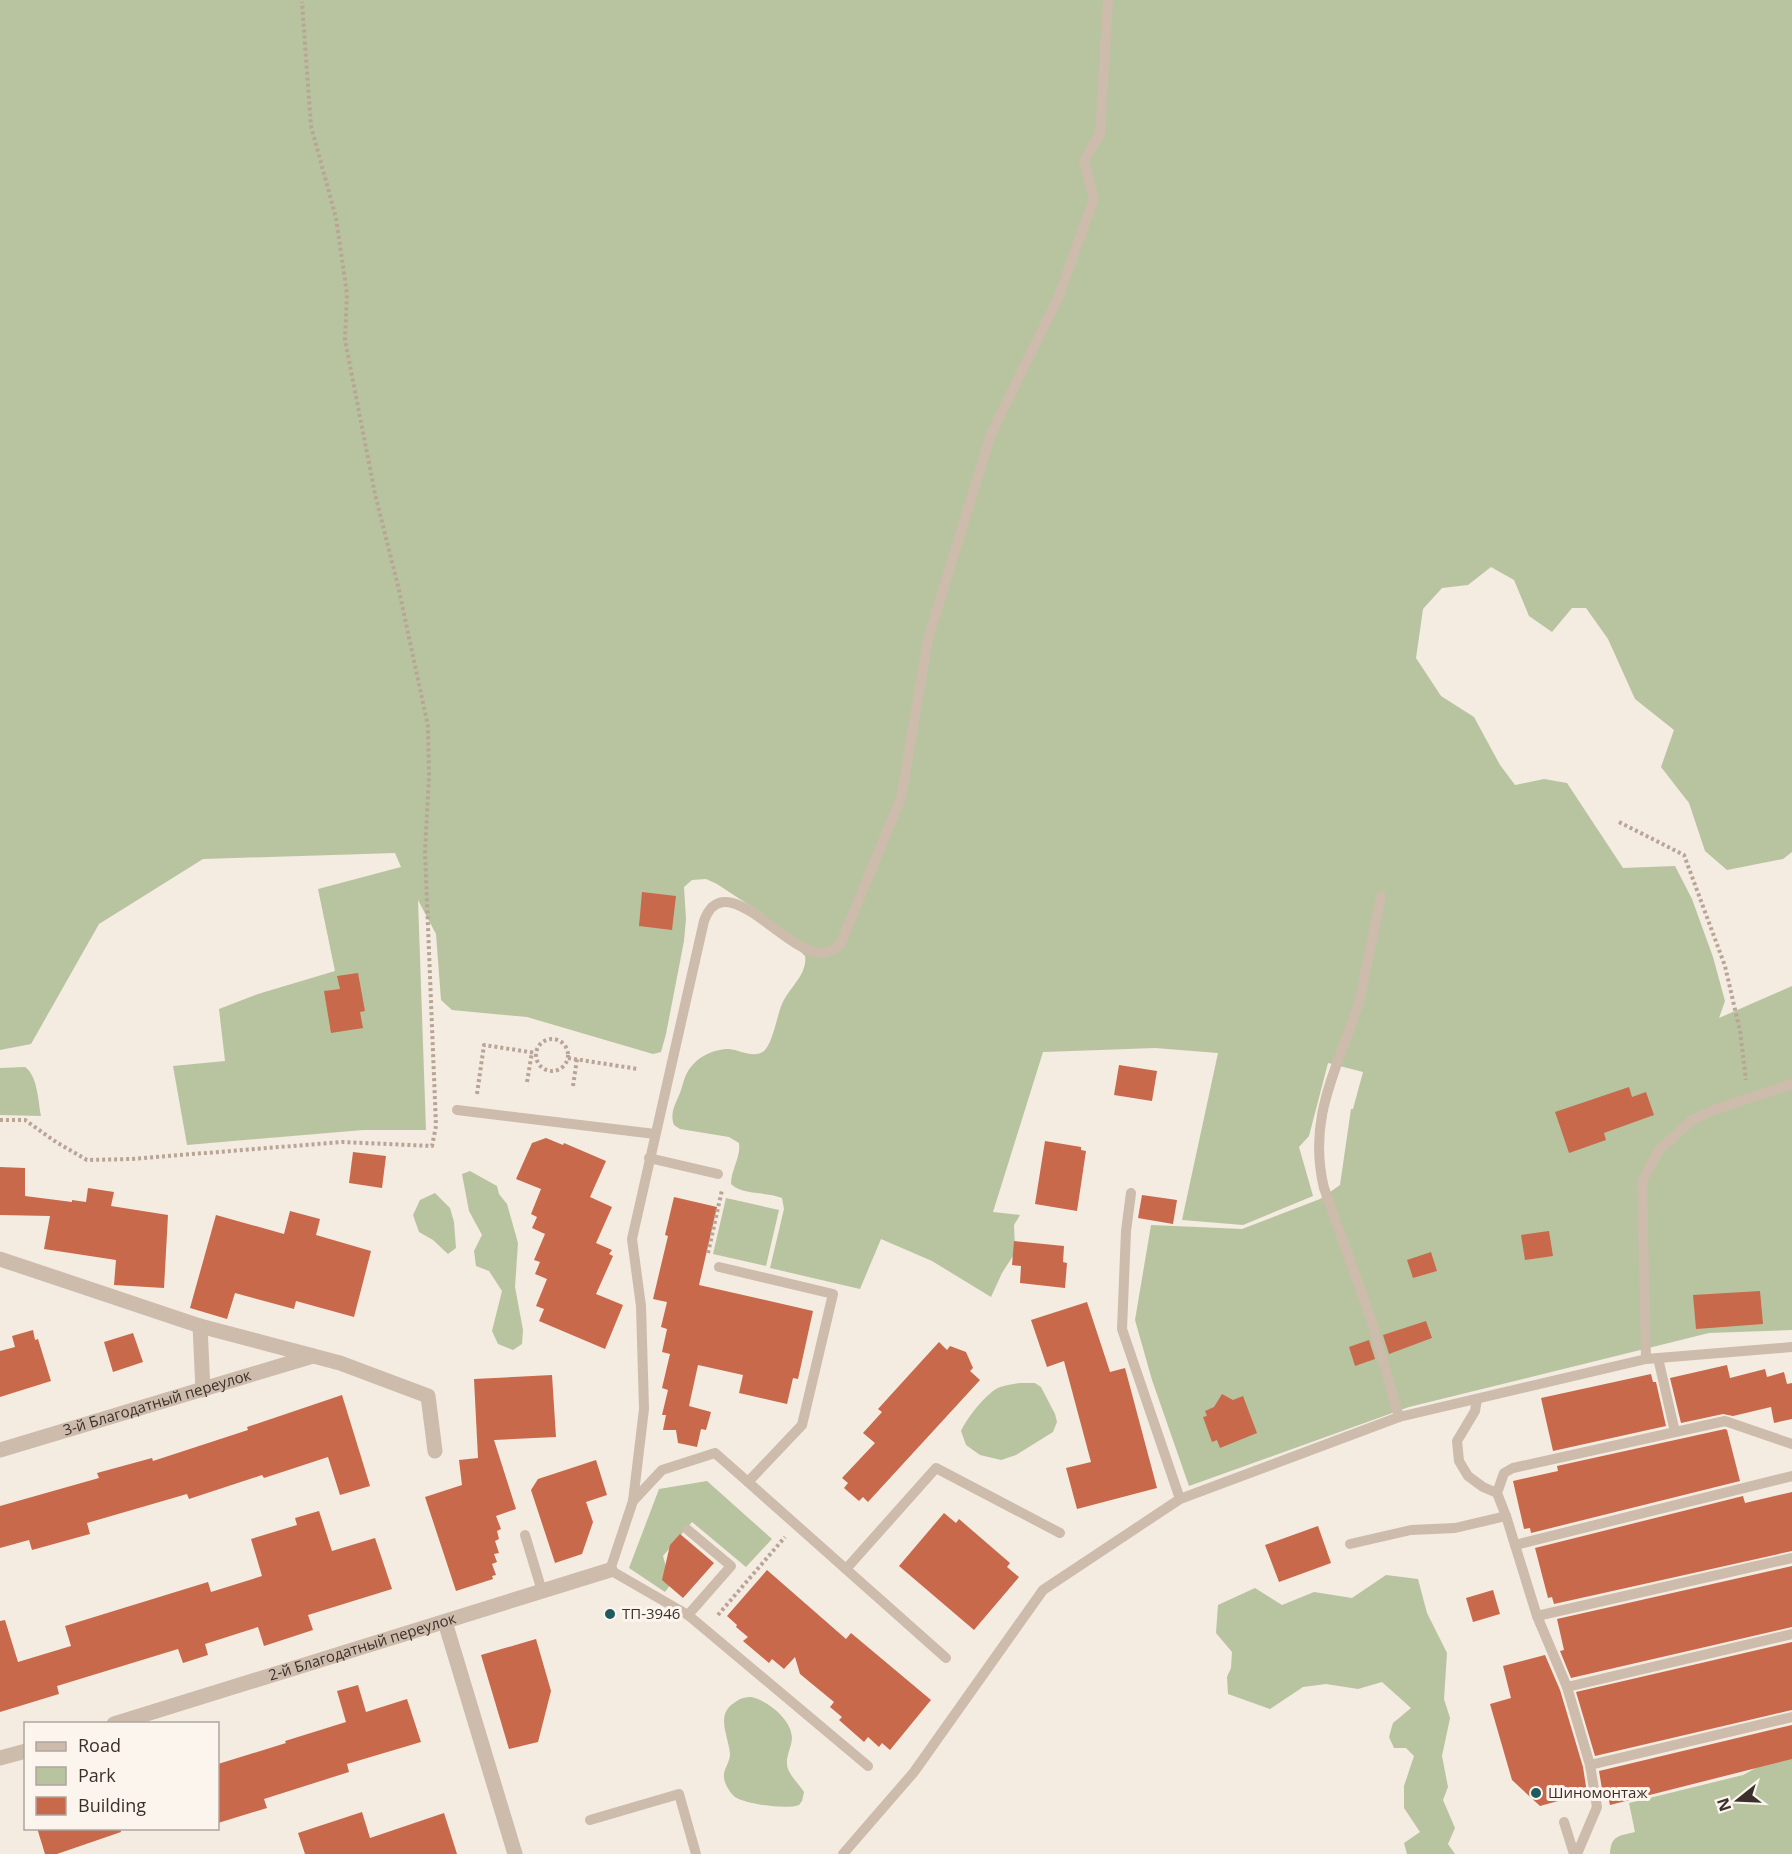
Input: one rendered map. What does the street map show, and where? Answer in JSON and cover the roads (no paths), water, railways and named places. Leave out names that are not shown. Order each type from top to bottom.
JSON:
[{"type":"street","points":[[0,1259],[200,1326],[340,1363],[428,1396],[435,1451]]},
{"type":"street","points":[[200,1326],[203,1390]]},
{"type":"street","name":"3-й Благодатный переулок","points":[[0,1450],[313,1356]]},
{"type":"street","name":"2-й Благодатный переулок","points":[[120,1722],[610,1570]]},
{"type":"street","points":[[445,1622],[515,1854]]},
{"type":"street","points":[[0,1758],[24,1751]]},
{"type":"lane","points":[[868,1766],[688,1615],[610,1570],[633,1501],[644,1409],[641,1306],[632,1239],[707,913],[713,906],[723,902],[738,903],[788,939],[810,951],[823,953],[833,950],[840,945],[900,798],[928,639],[991,434],[1059,296],[1094,198],[1084,161],[1100,134],[1108,0]]},
{"type":"lane","points":[[1381,897],[1359,1004],[1322,1108],[1319,1140],[1320,1170],[1324,1188],[1371,1319],[1399,1417]]},
{"type":"lane","points":[[1646,1359],[1641,1182],[1659,1150],[1692,1120],[1716,1109],[1792,1084]]},
{"type":"lane","points":[[457,1110],[655,1134]]},
{"type":"lane","points":[[649,1158],[718,1173]]},
{"type":"lane","points":[[1131,1192],[1125,1231],[1122,1329],[1180,1499]]},
{"type":"lane","points":[[719,1267],[833,1294],[802,1425],[748,1482]]},
{"type":"lane","points":[[843,1854],[914,1772],[1043,1590],[1180,1499],[1399,1417],[1646,1359],[1792,1347]]},
{"type":"lane","points":[[1658,1358],[1675,1432]]},
{"type":"lane","points":[[1477,1399],[1475,1411],[1457,1441],[1459,1461],[1468,1476],[1497,1493]]},
{"type":"lane","points":[[1575,1854],[1597,1807],[1590,1766],[1567,1687],[1537,1616],[1497,1493],[1504,1473],[1513,1468],[1725,1421],[1792,1444]]},
{"type":"lane","points":[[633,1501],[662,1470],[715,1453],[946,1658]]},
{"type":"lane","points":[[846,1569],[936,1468],[1060,1533]]},
{"type":"lane","points":[[1515,1545],[1792,1476]]},
{"type":"lane","points":[[1350,1544],[1411,1530],[1455,1528],[1506,1516]]},
{"type":"lane","points":[[688,1530],[730,1566],[688,1615]]},
{"type":"lane","points":[[525,1535],[542,1591]]},
{"type":"lane","points":[[1537,1616],[1792,1558]]},
{"type":"lane","points":[[1567,1687],[1792,1634]]},
{"type":"lane","points":[[1590,1766],[1792,1717]]},
{"type":"lane","points":[[590,1820],[679,1794],[696,1854]]},
{"type":"lane","points":[[1564,1822],[1575,1854]]},
{"type":"place","name":"ТП-3946","points":[[610,1614]]},
{"type":"place","name":"Шиномонтаж","points":[[1536,1793]]}]
